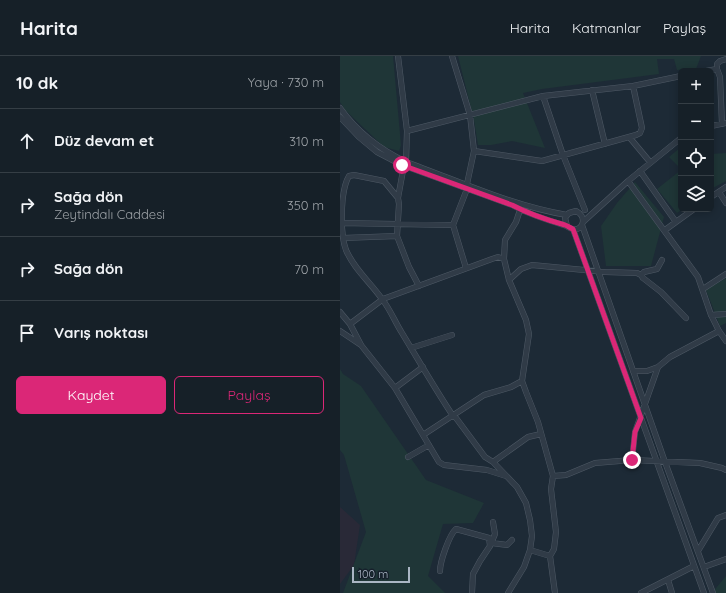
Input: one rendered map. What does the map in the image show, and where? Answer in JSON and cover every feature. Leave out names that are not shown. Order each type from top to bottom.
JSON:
[{"type":"street","points":[[398,56],[406,131],[405,164],[398,198],[397,236],[418,286]]},
{"type":"street","points":[[452,56],[470,115],[474,151],[467,186],[453,225],[466,268]]},
{"type":"street","points":[[714,125],[724,123],[723,76],[717,69],[717,64],[720,60],[726,59]]},
{"type":"street","points":[[406,131],[543,96],[633,86],[678,77]]},
{"type":"street","points":[[474,151],[542,161],[630,138],[640,133],[642,128],[633,86]]},
{"type":"street","points":[[592,90],[605,144]]},
{"type":"street","points":[[543,96],[563,155],[585,210]]},
{"type":"street","points":[[340,108],[361,132],[405,164]]},
{"type":"street","points":[[340,117],[358,137],[377,152],[405,164],[467,186],[543,211],[567,215],[571,212],[579,212],[600,207]]},
{"type":"street","points":[[630,138],[650,162]]},
{"type":"street","points":[[467,186],[512,205],[520,210],[573,229],[578,228],[628,181],[678,140]]},
{"type":"street","points":[[640,171],[676,222]]},
{"type":"street","points":[[398,198],[384,181],[350,175],[347,179],[341,202],[341,224],[345,249],[351,261],[383,299],[453,416],[485,456],[493,462],[517,487],[526,503],[532,536],[530,550],[524,567],[508,593]]},
{"type":"street","points":[[628,181],[698,277],[711,315],[726,341]]},
{"type":"street","points":[[714,195],[726,187]]},
{"type":"street","points":[[719,192],[726,203]]},
{"type":"street","points":[[520,210],[516,222],[505,240],[504,259],[509,280],[526,320],[529,334],[522,381],[541,434],[553,476],[551,488],[556,532],[554,549],[550,556],[555,593]]},
{"type":"street","points":[[579,212],[583,216],[583,224],[633,371],[713,593]]},
{"type":"street","points":[[665,230],[690,212]]},
{"type":"street","points":[[567,215],[567,226]]},
{"type":"street","points":[[341,224],[453,225]]},
{"type":"street","points":[[573,229],[704,593]]},
{"type":"street","points":[[342,234],[397,236]]},
{"type":"street","points":[[350,324],[383,299],[498,257],[504,259]]},
{"type":"street","points":[[641,275],[644,272],[657,269],[662,260]]},
{"type":"street","points":[[509,280],[521,269],[532,266],[641,275],[662,292],[686,318]]},
{"type":"street","points":[[703,289],[726,274]]},
{"type":"street","points":[[340,312],[350,324],[361,345],[394,388],[424,435],[439,462],[444,465],[488,470],[507,476]]},
{"type":"street","points":[[711,315],[726,314]]},
{"type":"street","points":[[340,331],[361,345]]},
{"type":"street","points":[[633,371],[647,371],[658,367],[670,357],[719,331]]},
{"type":"street","points":[[411,348],[452,335]]},
{"type":"street","points":[[394,388],[423,367]]},
{"type":"street","points":[[632,460],[635,432],[646,406],[658,367]]},
{"type":"street","points":[[424,435],[484,395],[522,381]]},
{"type":"street","points":[[493,462],[528,437],[541,434]]},
{"type":"street","points":[[408,456],[429,445]]},
{"type":"street","points":[[553,476],[566,475],[595,463],[632,460],[700,463],[726,470]]},
{"type":"street","points":[[698,551],[718,518],[726,515]]},
{"type":"street","points":[[472,593],[473,574],[491,544],[495,534],[493,522]]},
{"type":"street","points":[[440,571],[440,566],[445,552],[452,534],[456,529],[489,538],[491,544]]},
{"type":"street","points":[[491,544],[507,545],[512,540]]},
{"type":"street","points":[[530,550],[550,556]]},
{"type":"street","points":[[704,567],[726,560]]},
{"type":"street","points":[[641,593],[694,566]]},
{"type":"street","points":[[668,580],[672,593]]},
{"type":"shaded area","points":[[340,507],[360,525],[354,565],[340,584]]},
{"type":"green space","points":[[340,56],[393,56],[401,145],[399,151],[384,147],[345,110],[340,102]]},
{"type":"green space","points":[[458,56],[701,56],[696,68],[678,68],[677,70],[674,59],[657,59],[659,74],[542,89],[523,93],[545,148],[512,141],[491,145],[478,145],[474,120]]},
{"type":"green space","points":[[678,150],[678,166],[669,157]]},
{"type":"green space","points":[[726,153],[726,181],[714,187],[714,176],[714,154]]},
{"type":"green space","points":[[678,172],[678,212],[677,213],[657,189]]},
{"type":"green space","points":[[635,182],[664,217],[651,266],[606,266],[601,226],[617,203]]},
{"type":"green space","points":[[726,278],[726,323],[720,326],[706,290]]},
{"type":"green space","points":[[340,369],[343,374],[361,386],[426,480],[484,503],[473,523],[443,524],[428,576],[445,593],[343,593],[366,532],[344,455],[340,450]]},
{"type":"green space","points":[[726,576],[726,593],[712,593]]},
{"type":"route","points":[[402,165],[573,229],[641,418],[635,432],[632,460]]}]
